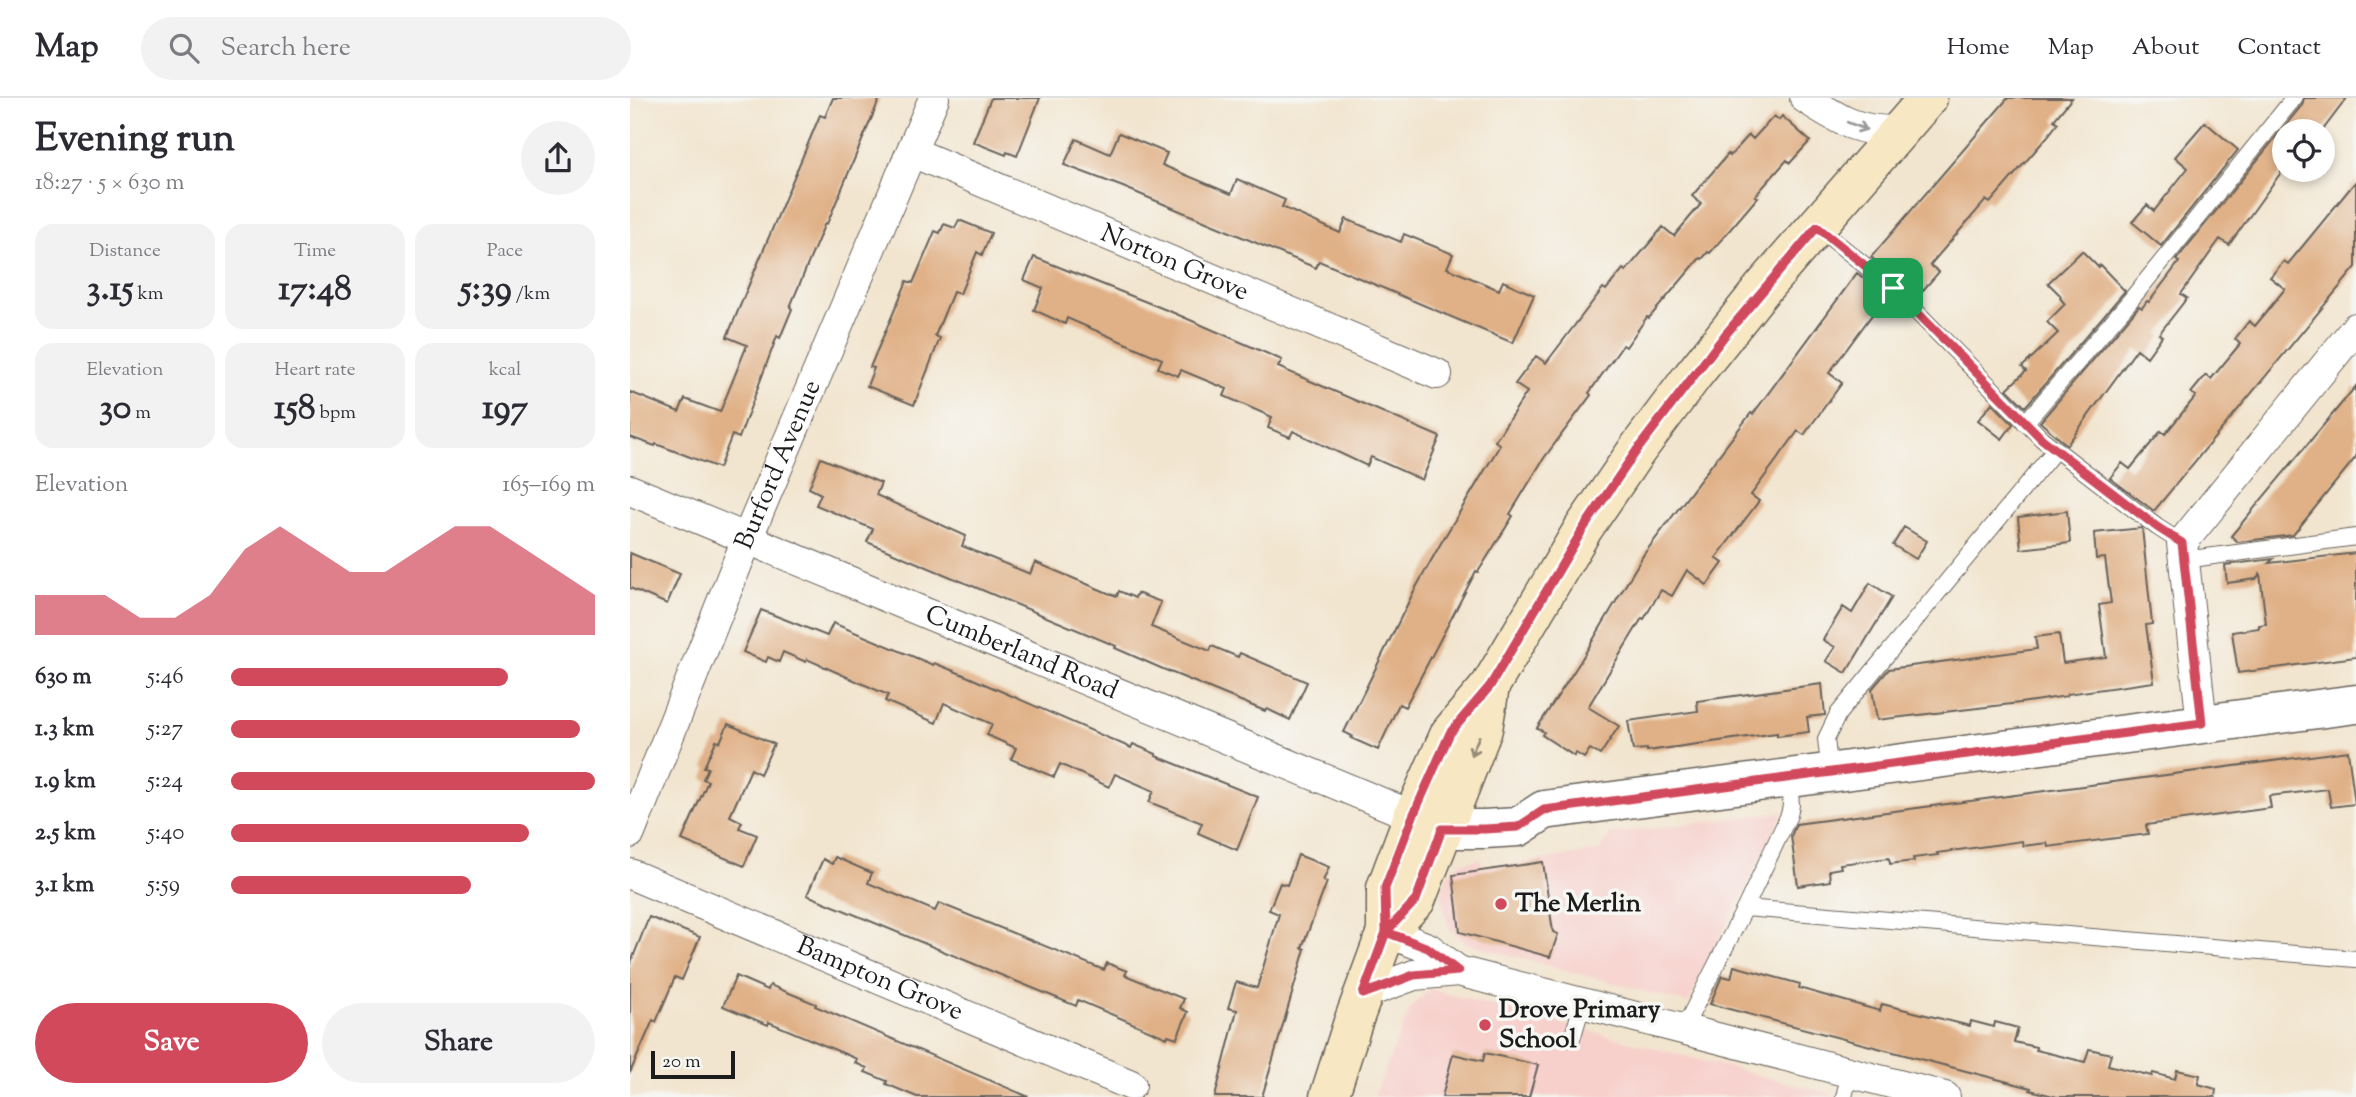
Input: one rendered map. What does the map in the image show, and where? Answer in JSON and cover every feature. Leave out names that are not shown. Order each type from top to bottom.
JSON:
[{"type":"main road","points":[[1329,1097],[1386,932],[1416,900],[1436,816],[1483,729],[1490,686],[1530,616],[1611,488],[1725,335],[1928,98]]},
{"type":"street","name":"Burford Avenue","points":[[630,833],[747,539],[934,98]]},
{"type":"street","points":[[1812,103],[1860,128],[1899,131]]},
{"type":"street","name":"Norton Grove","points":[[912,152],[1437,374]]},
{"type":"street","points":[[2202,723],[2183,552],[2356,328]]},
{"type":"street","name":"Cumberland Road","points":[[630,490],[1436,816]]},
{"type":"street","points":[[1436,816],[1485,829],[1518,827],[1544,810],[2356,704]]},
{"type":"street","name":"Bampton Grove","points":[[630,874],[1131,1085]]},
{"type":"street","points":[[1386,932],[1428,948],[1458,971]]},
{"type":"street","points":[[1363,994],[1414,975],[1458,971],[1684,1028],[1847,1085],[1945,1097]]},
{"type":"lane","points":[[2025,423],[2129,302],[2294,98]]},
{"type":"lane","points":[[1817,227],[1893,288],[2025,423],[2157,527],[2183,552],[2356,537]]},
{"type":"lane","points":[[1830,773],[1826,739],[1838,714],[2056,449]]},
{"type":"lane","points":[[1684,1028],[1789,815],[1789,778]]},
{"type":"lane","points":[[1745,908],[2356,959]]},
{"type":"lane","points":[[1573,1038],[1583,1002]]},
{"type":"shaded area","points":[[1783,812],[1688,1003],[1469,944],[1451,931],[1444,913],[1442,892],[1447,875],[1460,863],[1481,858],[1482,869],[1600,851],[1611,834]]},
{"type":"shaded area","name":"Drove Primary School","points":[[1429,989],[1838,1096],[1374,1097],[1411,1007]]},
{"type":"building","points":[[833,98],[880,98],[790,307],[792,309],[780,338],[777,336],[739,438],[732,435],[719,468],[630,437],[630,392],[679,412],[685,399],[720,412],[747,345],[727,337],[820,115],[825,117]]},
{"type":"building","points":[[991,98],[1040,98],[1017,156],[1007,152],[1006,155],[973,142]]},
{"type":"building","points":[[2008,98],[2072,98],[2054,120],[2058,123],[2047,137],[1990,203],[1986,200],[1930,265],[1939,272],[1917,297],[1871,257]]},
{"type":"building","points":[[2304,98],[2347,98],[2331,119],[2291,119]]},
{"type":"building","points":[[1774,116],[1779,120],[1782,116],[1810,141],[1790,163],[1787,160],[1710,253],[1700,258],[1649,318],[1647,317],[1626,347],[1623,345],[1589,393],[1591,395],[1544,458],[1510,514],[1513,516],[1478,572],[1476,571],[1405,707],[1399,704],[1378,750],[1351,738],[1352,736],[1344,732],[1414,591],[1500,445],[1495,441],[1527,392],[1515,384],[1536,356],[1546,363],[1603,288],[1606,290],[1623,269],[1626,271],[1663,227],[1674,236],[1701,204],[1692,196],[1728,154],[1730,156],[1749,135],[1753,139]]},
{"type":"building","points":[[2205,122],[2238,150],[2161,246],[2132,222],[2147,205],[2154,211],[2188,168],[2175,157]]},
{"type":"building","points":[[1119,133],[1167,153],[1162,165],[1231,194],[1237,179],[1285,200],[1282,207],[1340,233],[1346,219],[1401,242],[1404,234],[1453,254],[1447,268],[1499,290],[1503,281],[1534,295],[1513,343],[1319,261],[1316,268],[1064,165],[1076,139],[1110,154]]},
{"type":"building","points":[[2272,142],[2272,182],[2274,182],[2229,245],[2220,239],[2181,294],[2187,298],[2159,334],[2162,336],[2147,357],[2137,349],[2067,445],[2040,422],[2139,306],[2142,308],[2149,302],[2179,262],[2176,260]]},
{"type":"building","points":[[2356,181],[2356,267],[2154,511],[2110,478],[2122,463],[2130,469],[2161,431],[2165,434],[2196,396],[2191,393],[2206,375],[2211,379],[2240,344],[2235,339],[2249,321],[2255,326],[2285,289],[2270,277],[2284,261],[2288,264]]},
{"type":"building","points":[[959,220],[991,233],[982,255],[977,252],[960,294],[953,292],[935,336],[940,338],[914,405],[867,386],[874,368],[870,367],[907,281],[913,283],[935,231],[940,233],[944,224],[955,228]]},
{"type":"building","points":[[2082,251],[2125,291],[2025,407],[2007,389],[2026,371],[2022,367],[2058,333],[2047,322],[2065,304],[2048,283]]},
{"type":"building","points":[[1034,257],[1282,360],[1278,367],[1440,437],[1422,480],[1371,457],[1367,466],[1293,431],[1290,437],[1268,428],[1272,417],[1224,396],[1227,389],[1181,370],[1178,376],[1158,368],[1162,359],[1067,318],[1065,324],[1034,310],[1043,288],[1024,280]]},
{"type":"building","points":[[1857,273],[1886,296],[1829,373],[1842,383],[1804,435],[1798,431],[1751,495],[1759,501],[1716,558],[1723,563],[1707,585],[1687,570],[1672,596],[1661,590],[1588,707],[1619,726],[1600,755],[1590,749],[1584,758],[1576,753],[1574,756],[1542,735],[1544,732],[1537,728],[1644,554],[1751,413],[1753,414]]},
{"type":"building","points":[[2356,386],[2356,457],[2293,535],[2238,542],[2231,536]]},
{"type":"building","points":[[1992,403],[2013,424],[2002,439],[1978,420]]},
{"type":"building","points":[[821,458],[881,483],[876,495],[966,536],[962,546],[1030,574],[1035,562],[1117,596],[1119,591],[1135,598],[1137,593],[1161,602],[1151,627],[1210,651],[1212,646],[1238,657],[1240,653],[1307,682],[1290,720],[1163,669],[1115,648],[1116,646],[867,542],[873,529],[816,505],[821,494],[809,488]]},
{"type":"building","points":[[2067,511],[2070,543],[2021,549],[2018,517]]},
{"type":"building","points":[[1904,527],[1927,541],[1916,559],[1893,545]]},
{"type":"building","points":[[2142,528],[2152,624],[2146,625],[2154,682],[2020,703],[1877,720],[1872,689],[1889,669],[2037,649],[2035,637],[2059,634],[2063,663],[2106,657],[2099,605],[2111,603],[2105,558],[2096,559],[2094,533]]},
{"type":"building","points":[[630,553],[680,574],[667,604],[630,588]]},
{"type":"building","points":[[2356,553],[2356,657],[2238,673],[2232,632],[2259,628],[2259,625],[2266,624],[2260,574],[2256,579],[2227,583],[2225,565]]},
{"type":"building","points":[[1870,583],[1892,597],[1846,673],[1826,661],[1835,647],[1823,640],[1843,607],[1852,613]]},
{"type":"building","points":[[761,610],[827,636],[833,623],[933,665],[934,663],[964,675],[1131,748],[1133,744],[1258,797],[1237,850],[1198,833],[1202,823],[1149,802],[1154,791],[1115,774],[1109,787],[1060,764],[1054,777],[1011,759],[1016,748],[987,735],[992,724],[944,703],[936,723],[885,701],[888,695],[807,659],[806,662],[783,652],[779,662],[768,657],[766,662],[743,652]]},
{"type":"building","points":[[1822,684],[1825,715],[1807,717],[1809,732],[1777,736],[1777,733],[1647,751],[1633,750],[1628,721],[1698,711],[1697,701]]},
{"type":"building","points":[[728,724],[774,744],[760,774],[751,769],[730,816],[742,822],[739,828],[757,835],[744,866],[682,840],[708,781],[703,779],[708,768],[704,767],[716,741],[720,742]]},
{"type":"building","points":[[2348,751],[2355,804],[2331,807],[2328,789],[2269,796],[2271,808],[2146,825],[2148,834],[2048,847],[2047,843],[2023,846],[2022,841],[1937,853],[1938,855],[1913,858],[1914,861],[1890,864],[1889,858],[1840,864],[1841,868],[1829,870],[1830,881],[1798,886],[1791,836],[1796,824]]},
{"type":"building","points":[[1298,855],[1329,867],[1323,881],[1327,882],[1302,948],[1305,949],[1262,1097],[1215,1097],[1237,1010],[1228,1008],[1236,982],[1257,988],[1279,914],[1269,910],[1280,883],[1287,885]]},
{"type":"building","points":[[835,857],[872,873],[868,883],[935,911],[939,903],[1104,970],[1107,963],[1127,971],[1125,975],[1184,999],[1180,1008],[1188,1012],[1177,1038],[1168,1035],[1167,1038],[1078,1000],[1076,1006],[807,895],[823,859],[832,864]]},
{"type":"building","name":"The Merlin","points":[[1543,862],[1553,932],[1558,934],[1550,957],[1460,932],[1453,875]]},
{"type":"building","points":[[649,917],[700,937],[682,980],[675,977],[630,1073],[630,965]]},
{"type":"building","points":[[1734,966],[1800,984],[1799,988],[1880,1011],[1882,1004],[1970,1026],[1971,1021],[1994,1027],[1995,1022],[2018,1028],[2014,1042],[2085,1062],[2089,1049],[2111,1054],[2108,1065],[2152,1076],[2153,1073],[2175,1079],[2177,1070],[2200,1075],[2198,1084],[2216,1089],[2215,1097],[2057,1097],[1710,1004],[1722,976],[1731,978]]},
{"type":"building","points":[[736,976],[768,990],[770,985],[1029,1097],[917,1097],[865,1072],[867,1068],[855,1063],[857,1059],[723,1006]]},
{"type":"building","points":[[1485,1053],[1538,1065],[1529,1097],[1442,1097],[1453,1054],[1483,1061]]},
{"type":"place","name":"The Merlin","points":[[1501,904]]},
{"type":"place","name":"Drove Primary School","points":[[1485,1025]]},
{"type":"route","points":[[1893,288],[1817,227],[1762,289],[1690,379],[1583,529],[1490,686],[1450,733],[1413,816],[1385,888],[1386,932],[1428,948],[1458,971],[1414,975],[1363,994],[1386,932],[1416,900],[1442,829],[1518,827],[1544,810],[2202,723],[2182,543],[2042,439],[1893,288]]}]
